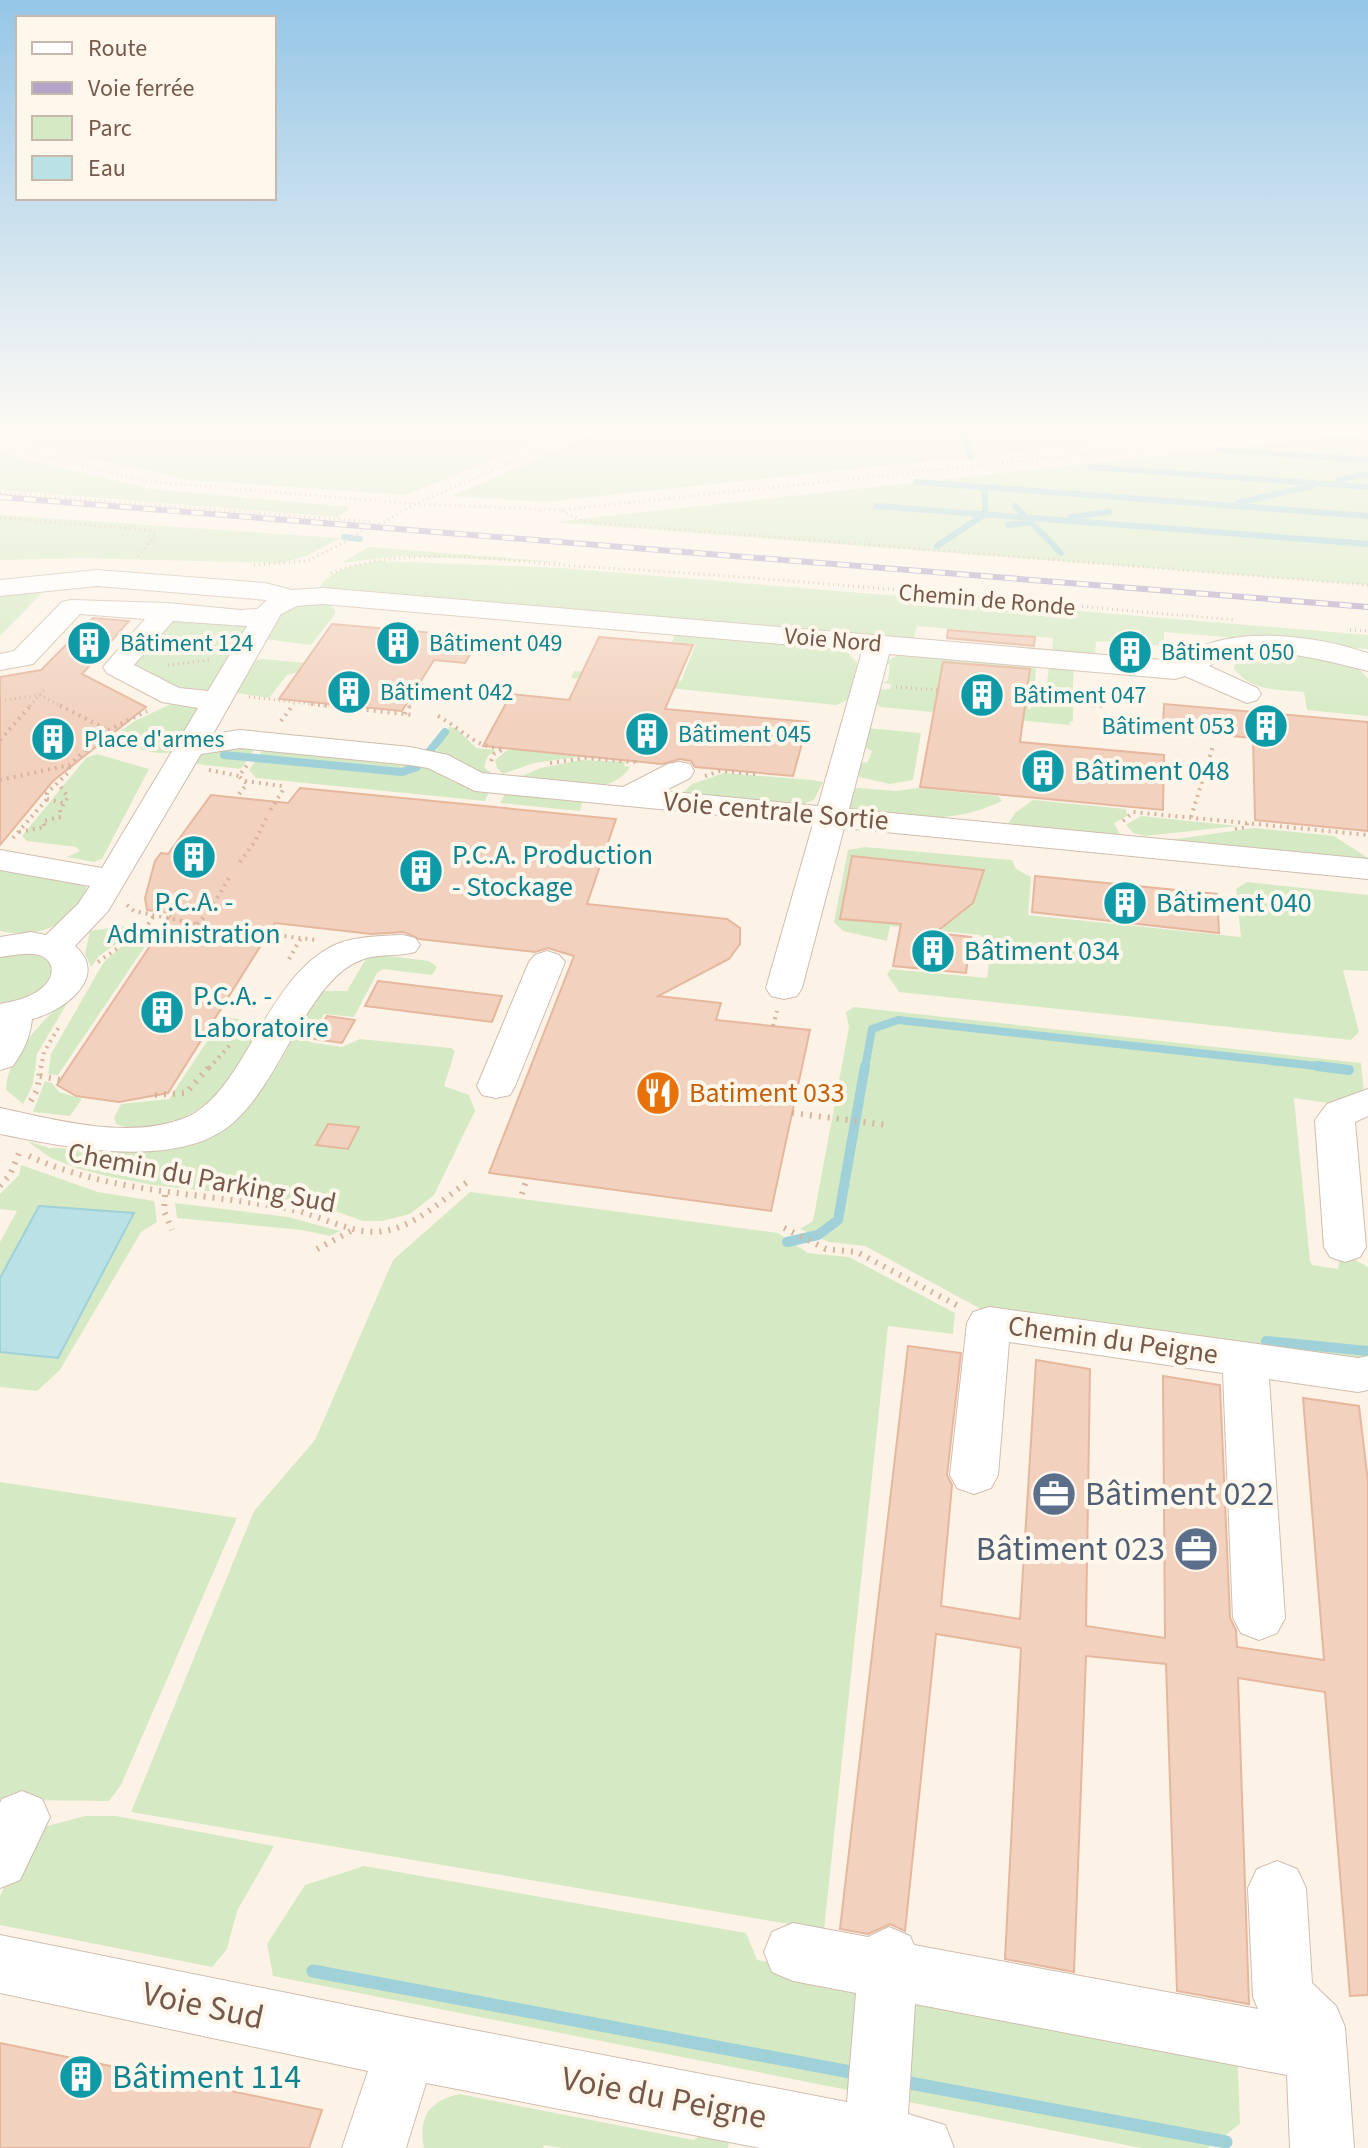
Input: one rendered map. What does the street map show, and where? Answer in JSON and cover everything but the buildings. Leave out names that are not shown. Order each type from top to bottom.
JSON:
[{"type":"street","points":[[0,588],[97,578],[265,591],[291,598]]},
{"type":"street","name":"Voie Nord","points":[[291,598],[323,596],[1154,669],[1190,668],[1208,654],[1245,647],[1336,653],[1368,663]]},
{"type":"street","points":[[54,947],[91,911],[199,758],[231,699],[266,616],[273,606],[291,598]]},
{"type":"street","points":[[0,662],[23,658],[71,608],[93,605],[241,618],[266,616]]},
{"type":"street","points":[[167,611],[117,667],[172,696],[231,699]]},
{"type":"street","points":[[781,997],[878,644]]},
{"type":"street","points":[[1190,668],[1247,694]]},
{"type":"street","name":"Voie centrale Sortie","points":[[199,758],[240,739],[427,758],[475,782],[1368,869]]},
{"type":"street","points":[[628,797],[679,771]]},
{"type":"street","points":[[968,829],[1012,804]]},
{"type":"street","points":[[0,860],[111,880]]},
{"type":"street","points":[[0,947],[23,944],[54,947],[67,956],[73,966],[72,977],[65,989],[52,1000],[7,1014],[11,1039],[0,1058]]},
{"type":"street","points":[[10,1135],[128,1139],[169,1134],[199,1126],[231,1103],[312,979],[330,962],[350,952],[403,945]]},
{"type":"street","points":[[496,1086],[547,962]]},
{"type":"street","points":[[1345,1247],[1335,1120],[1341,1113],[1368,1101]]},
{"type":"street","points":[[974,1475],[989,1323]]},
{"type":"street","name":"Chemin du Peigne","points":[[989,1323],[1358,1375],[1368,1373]]},
{"type":"street","points":[[1245,1359],[1259,1618]]},
{"type":"street","points":[[1277,1888],[1283,1997],[1315,2027],[1322,2148]]},
{"type":"street","points":[[793,1952],[888,1979],[1316,2050]]},
{"type":"street","name":"Voie Sud","points":[[0,1964],[406,2048]]},
{"type":"street","points":[[888,1979],[892,2127]]},
{"type":"street","points":[[374,2148],[406,2048]]},
{"type":"street","name":"Voie du Peigne","points":[[406,2048],[892,2127]]},
{"type":"path","points":[[89,525],[148,530],[156,534],[135,560],[148,560]]},
{"type":"path","points":[[251,564],[282,565],[307,561],[372,525]]},
{"type":"path","points":[[627,525],[1368,585]]},
{"type":"path","name":"Chemin de Ronde","points":[[291,598],[289,592],[305,589],[345,566],[378,559],[425,559],[643,570],[1248,621]]},
{"type":"path","points":[[1338,629],[1368,631]]},
{"type":"path","points":[[162,664],[213,660]]},
{"type":"path","points":[[405,714],[412,698],[425,682]]},
{"type":"path","points":[[867,684],[939,690]]},
{"type":"path","points":[[0,740],[45,689]]},
{"type":"path","points":[[0,701],[40,695],[108,730]]},
{"type":"path","points":[[231,699],[339,706],[412,715]]},
{"type":"path","points":[[1026,699],[1102,706]]},
{"type":"path","points":[[290,709],[295,703]]},
{"type":"path","points":[[130,713],[136,716]]},
{"type":"path","points":[[438,716],[460,728],[479,746],[503,749]]},
{"type":"path","points":[[0,780],[69,765],[115,726]]},
{"type":"path","points":[[1191,817],[1204,774],[1214,758],[1213,746]]},
{"type":"path","points":[[199,758],[245,781],[282,786],[283,790],[256,840],[240,862]]},
{"type":"path","points":[[540,766],[585,758],[635,762]]},
{"type":"path","points":[[239,776],[249,762]]},
{"type":"path","points":[[58,783],[67,793],[61,817],[43,821],[45,827],[18,833],[47,799],[47,793],[69,772],[69,765]]},
{"type":"path","points":[[239,794],[247,784],[245,781]]},
{"type":"path","points":[[47,799],[63,803]]},
{"type":"path","points":[[19,822],[27,822]]},
{"type":"path","points":[[1334,832],[1368,835]]},
{"type":"path","points":[[197,924],[229,878]]},
{"type":"path","points":[[145,929],[155,914],[211,927]]},
{"type":"path","points":[[222,928],[315,939],[350,952]]},
{"type":"path","points":[[773,1026],[781,997]]},
{"type":"path","points":[[155,1095],[186,1093],[233,1042]]},
{"type":"path","points":[[40,1076],[60,1080]]},
{"type":"path","points":[[792,1113],[887,1125]]},
{"type":"path","points":[[0,1186],[10,1175],[10,1135]]},
{"type":"path","name":"Chemin du Parking Sud","points":[[10,1135],[52,1169],[79,1178],[165,1195],[270,1206],[318,1215],[352,1231],[385,1231],[409,1224],[472,1179]]},
{"type":"path","points":[[522,1194],[527,1177]]},
{"type":"path","points":[[165,1195],[164,1211],[172,1230]]},
{"type":"path","name":"Chemin du Peigne","points":[[787,1230],[826,1249],[857,1252],[989,1323]]},
{"type":"path","points":[[317,1249],[352,1231]]},
{"type":"green space","points":[[0,525],[151,525],[340,538],[307,556],[280,563],[82,558],[0,560]]},
{"type":"green space","points":[[595,525],[1368,525],[1368,585]]},
{"type":"green space","points":[[369,547],[573,563],[401,556],[341,563]]},
{"type":"green space","points":[[378,561],[561,568],[1368,635],[1368,649],[1164,632],[1164,646],[1096,641],[1095,658],[1052,654],[1053,638],[917,626],[913,642],[323,591],[320,587],[338,571]]},
{"type":"green space","points":[[27,590],[41,594],[0,636],[0,592]]},
{"type":"green space","points":[[302,603],[327,604],[335,609],[335,614],[311,645],[265,639],[285,609]]},
{"type":"green space","points":[[172,619],[251,623],[209,690],[185,694],[132,663]]},
{"type":"green space","points":[[675,633],[843,648],[857,663],[849,699],[836,705],[571,678],[574,671],[681,681],[696,644],[672,642]]},
{"type":"green space","points":[[1250,654],[1335,659],[1360,670],[1368,679],[1368,716],[1307,710],[1304,692],[1256,685],[1240,676],[1234,668],[1236,662]]},
{"type":"green space","points":[[898,655],[1036,665],[1035,689],[1030,689],[1028,709],[1031,709],[1031,701],[1073,705],[1073,721],[1069,722],[1070,725],[880,707],[874,701],[875,690],[890,689],[891,684],[883,683],[888,680],[890,665],[885,662]]},
{"type":"green space","points":[[257,660],[305,663],[301,671],[287,675],[269,698],[238,693],[236,691]]},
{"type":"green space","points":[[1049,667],[1074,667],[1072,701],[1045,698]]},
{"type":"green space","points":[[173,703],[197,705],[198,710],[177,749],[155,753],[115,743],[116,735],[133,722]]},
{"type":"green space","points":[[449,727],[456,728],[476,748],[496,750],[488,756],[484,767],[496,778],[478,776],[435,753]]},
{"type":"green space","points":[[867,728],[921,733],[913,780],[890,784],[859,777],[860,763],[868,762],[872,751],[864,747]]},
{"type":"green space","points":[[256,747],[241,769],[196,764],[202,751]]},
{"type":"green space","points":[[264,748],[417,763],[455,783],[490,790],[485,801],[256,778],[249,770]]},
{"type":"green space","points":[[515,749],[584,756],[534,763],[503,774],[495,760],[506,751]]},
{"type":"green space","points":[[97,754],[149,769],[102,859],[94,862],[67,857],[80,851],[76,847],[27,841],[22,836],[86,758]]},
{"type":"green space","points":[[580,760],[625,762],[624,766],[630,767],[620,778],[592,787],[575,788],[512,780],[541,768]]},
{"type":"green space","points":[[724,773],[823,782],[814,800],[803,804],[682,794],[692,784]]},
{"type":"green space","points":[[917,788],[998,796],[1002,801],[963,814],[911,817],[852,810],[848,806],[852,789],[896,791]]},
{"type":"green space","points":[[506,792],[583,800],[580,811],[500,803]]},
{"type":"green space","points":[[1033,800],[1126,809],[1127,816],[1114,823],[1123,840],[1006,827],[1015,813]]},
{"type":"green space","points":[[1141,816],[1238,826],[1145,836],[1133,833],[1126,825]]},
{"type":"green space","points":[[1254,828],[1334,836],[1368,858],[1368,865],[1169,840]]},
{"type":"green space","points":[[865,847],[1012,860],[1016,869],[1031,877],[1028,915],[1241,937],[1236,889],[1247,882],[1368,895],[1368,971],[1343,970],[1359,1032],[1351,1040],[899,992],[887,974],[891,969],[987,978],[991,944],[980,935],[890,926],[887,941],[843,931],[834,922],[848,850]]},
{"type":"green space","points":[[0,870],[81,883],[87,888],[75,912],[53,927],[26,933],[0,931]]},
{"type":"green space","points":[[136,926],[135,931],[99,956],[91,967],[85,954],[90,931]]},
{"type":"green space","points":[[156,930],[58,1075],[48,1074],[51,1054],[102,965],[126,943]]},
{"type":"green space","points":[[11,950],[53,956],[50,991],[0,1007],[0,953]]},
{"type":"green space","points":[[373,954],[429,961],[437,967],[432,975],[383,969],[377,973],[354,1017],[324,1014],[309,1042],[342,1047],[360,1039],[451,1048],[455,1051],[444,1086],[469,1095],[475,1111],[434,1195],[410,1214],[382,1221],[363,1221],[310,1202],[153,1185],[111,1177],[51,1158],[27,1141],[49,1148],[148,1150],[261,1088],[280,1062],[320,991],[347,991],[367,957]]},
{"type":"green space","points":[[72,995],[37,1054],[33,1084],[23,1104],[6,1090],[13,1064],[40,1025]]},
{"type":"green space","points":[[854,1007],[1361,1063],[1364,1092],[1342,1105],[1294,1098],[1310,1261],[1312,1265],[1338,1269],[1340,1257],[1349,1256],[1368,1267],[1368,1366],[999,1319],[865,1246],[829,1242],[800,1229],[813,1221],[849,1027],[846,1012]]},
{"type":"green space","points":[[223,1017],[262,1022],[233,1072],[211,1099],[197,1110],[160,1124],[132,1127],[116,1124],[114,1118],[121,1104],[169,1099]]},
{"type":"green space","points":[[45,1081],[52,1083],[59,1092],[82,1099],[70,1116],[33,1112]]},
{"type":"green space","points":[[21,1165],[98,1192],[154,1201],[157,1222],[141,1232],[60,1370],[37,1391],[0,1387],[0,1242],[17,1211],[0,1209],[0,1194],[19,1175]]},
{"type":"green space","points":[[470,1192],[778,1233],[808,1253],[849,1257],[955,1313],[953,1334],[888,1326],[824,1930],[131,1812],[254,1511],[315,1440],[393,1260]]},
{"type":"green space","points":[[175,1203],[288,1217],[340,1231],[330,1236],[302,1230],[177,1218]]},
{"type":"green space","points":[[0,1482],[237,1518],[121,1785],[109,1801],[13,1800],[0,1830]]},
{"type":"green space","points":[[85,1816],[116,1816],[274,1846],[237,1911],[227,1949],[212,1967],[0,1925],[0,1896],[32,1830]]},
{"type":"green space","points":[[364,1866],[746,1933],[757,1960],[1237,2048],[1240,2124],[1208,2148],[1141,2148],[273,1976],[267,1944],[305,1885]]},
{"type":"green space","points":[[459,2094],[693,2140],[705,2133],[730,2137],[728,2148],[562,2148],[544,2145],[543,2148],[424,2148],[423,2127],[428,2112],[440,2101]]},
{"type":"water","points":[[39,1206],[134,1213],[58,1358],[0,1352],[0,1278]]},
{"type":"waterway","points":[[937,546],[968,525]]},
{"type":"waterway","points":[[1034,525],[1061,553]]},
{"type":"waterway","points":[[1125,525],[1368,544]]},
{"type":"waterway","points":[[344,537],[360,539]]},
{"type":"waterway","points":[[224,755],[402,772],[417,767],[445,732]]},
{"type":"waterway","points":[[865,1068],[872,1029],[898,1020],[1319,1066]]},
{"type":"waterway","points":[[787,1242],[818,1235],[838,1220],[865,1066]]},
{"type":"waterway","points":[[1319,1066],[1335,1068]]},
{"type":"waterway","points":[[1319,1066],[1349,1070]]},
{"type":"waterway","points":[[1266,1341],[1368,1351]]},
{"type":"waterway","points":[[313,1971],[861,2074]]},
{"type":"waterway","points":[[899,2081],[1226,2142]]},
{"type":"railway","points":[[351,525],[1368,607]]},
{"type":"place","name":"Bâtiment 124","points":[[89,643]]},
{"type":"place","name":"Bâtiment 049","points":[[398,643]]},
{"type":"place","name":"Bâtiment 050","points":[[1130,652]]},
{"type":"place","name":"Bâtiment 042","points":[[349,692]]},
{"type":"place","name":"Bâtiment 047","points":[[982,695]]},
{"type":"place","name":"Bâtiment 053","points":[[1266,726]]},
{"type":"place","name":"Bâtiment 045","points":[[647,734]]},
{"type":"place","name":"Place d'armes","points":[[53,739]]},
{"type":"place","name":"Bâtiment 048","points":[[1043,771]]},
{"type":"place","name":"P.C.A. - Administration","points":[[194,857]]},
{"type":"place","name":"P.C.A. Production - Stockage","points":[[421,871]]},
{"type":"place","name":"Bâtiment 040","points":[[1125,903]]},
{"type":"place","name":"Bâtiment 034","points":[[933,951]]},
{"type":"place","name":"P.C.A. - Laboratoire","points":[[162,1012]]},
{"type":"place","name":"Batiment 033","points":[[658,1093]]},
{"type":"place","name":"Bâtiment 022","points":[[1054,1494]]},
{"type":"place","name":"Bâtiment 023","points":[[1196,1549]]},
{"type":"place","name":"Bâtiment 114","points":[[81,2077]]}]
